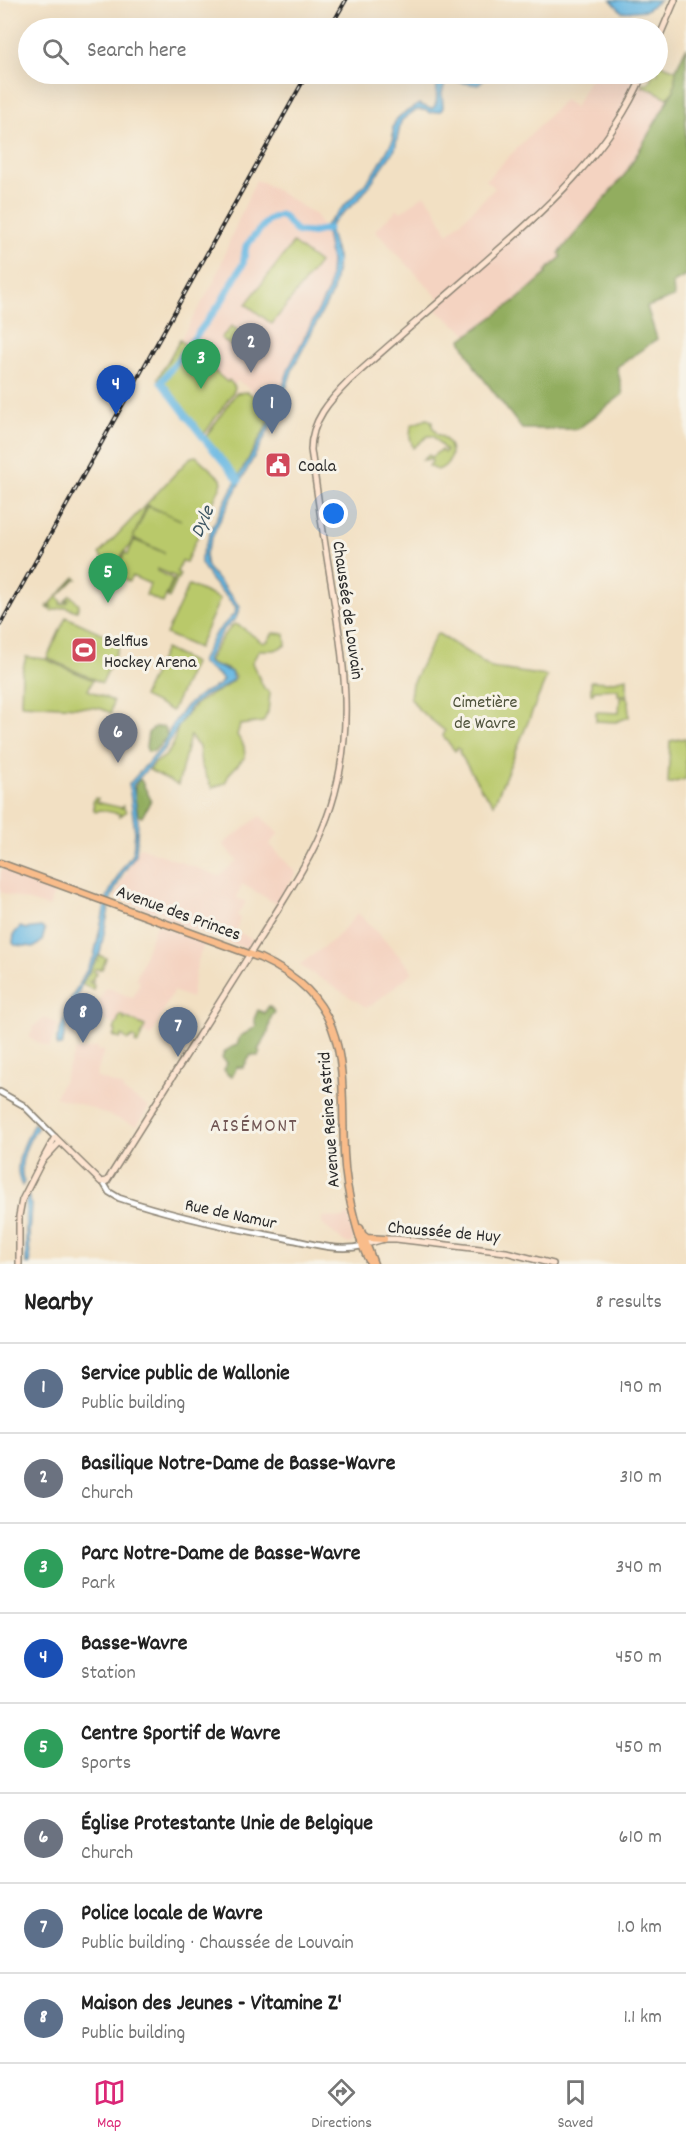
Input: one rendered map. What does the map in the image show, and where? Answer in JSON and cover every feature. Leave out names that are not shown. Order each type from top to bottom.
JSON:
[{"type":"main road","points":[[667,18],[675,0]]},
{"type":"main road","name":"Chaussée de Louvain","points":[[103,1182],[107,1181],[250,955],[319,838],[331,806],[343,758],[346,716],[345,682],[311,450],[312,436],[317,422],[344,386],[560,192],[619,120],[639,84]]},
{"type":"main road","name":"Avenue des Princes","points":[[0,863],[250,955]]},
{"type":"main road","name":"Avenue Reine Astrid","points":[[250,955],[273,964],[295,978],[320,1004],[330,1021],[340,1054],[345,1164],[354,1216],[364,1245]]},
{"type":"main road","points":[[19,1264],[20,1208],[25,1191],[55,1137],[103,1182]]},
{"type":"main road","points":[[42,1161],[60,1142]]},
{"type":"main road","name":"Avenue Reine Astrid","points":[[354,1216],[363,1235],[364,1245]]},
{"type":"main road","points":[[363,1235],[367,1238],[384,1239]]},
{"type":"main road","name":"Chaussée de Huy","points":[[364,1245],[384,1239],[396,1239],[506,1252],[553,1264]]},
{"type":"main road","points":[[364,1245],[372,1264]]},
{"type":"street","points":[[0,1092],[23,1105],[55,1137]]},
{"type":"street","name":"Rue de Namur","points":[[103,1182],[108,1192],[119,1198],[191,1220],[316,1244],[353,1248],[364,1245]]},
{"type":"shaded area","points":[[587,84],[643,84],[668,98],[626,173],[559,253],[562,257],[546,271],[548,273],[519,298],[469,335],[436,310],[443,303],[375,230],[398,209],[401,212],[424,195],[435,208],[448,234],[495,188],[486,180],[564,100],[575,107]]},
{"type":"shaded area","points":[[256,180],[316,215],[325,231],[331,261],[329,289],[289,368],[282,389],[263,383],[256,393],[238,381],[234,385],[229,380],[227,382],[191,356],[190,348],[180,340],[215,280]]},
{"type":"shaded area","points":[[260,816],[279,833],[270,844],[296,873],[277,904],[242,884],[237,898],[246,902],[237,915],[240,918],[236,931],[254,940],[247,949],[164,920],[162,912],[154,913],[115,898],[140,847],[219,876],[237,861],[223,844]]},
{"type":"shaded area","points":[[4,868],[56,887],[49,907],[0,892],[0,873]]},
{"type":"shaded area","points":[[358,913],[413,972],[372,1005],[366,1007],[299,965],[335,939]]},
{"type":"shaded area","points":[[156,924],[205,942],[198,960],[191,998],[173,991],[152,1036],[142,1032],[144,1026],[121,1015],[116,1025],[91,1016],[106,987],[133,998],[140,981],[136,979]]},
{"type":"shaded area","points":[[80,994],[93,1001],[78,1031],[67,1028]]},
{"type":"shaded area","points":[[44,1018],[59,1024],[48,1047],[29,1038],[34,1026]]},
{"type":"shaded area","points":[[98,1047],[97,1051],[104,1050],[96,1077],[121,1086],[124,1088],[123,1091],[149,1107],[137,1126],[55,1097],[75,1051]]},
{"type":"shaded area","points":[[348,1214],[354,1237],[352,1243],[349,1244],[322,1224],[322,1217],[345,1218]]},
{"type":"green space","points":[[686,47],[686,276],[673,283],[674,297],[647,307],[657,339],[617,367],[623,394],[578,429],[522,429],[476,369],[461,340],[519,298],[547,273],[546,271],[561,257],[559,253],[626,173],[674,90],[676,70]]},
{"type":"green space","points":[[668,67],[676,70],[674,90],[668,98],[642,87],[643,84],[668,84]]},
{"type":"green space","points":[[293,243],[319,263],[272,324],[246,304]]},
{"type":"green space","points":[[232,326],[248,338],[237,351],[221,338]]},
{"type":"green space","points":[[180,340],[190,348],[191,356],[197,356],[235,387],[203,436],[158,378]]},
{"type":"green space","points":[[248,392],[274,412],[238,478],[205,438],[236,393]]},
{"type":"green space","points":[[427,419],[432,421],[432,426],[437,434],[447,442],[451,452],[448,463],[437,470],[429,466],[431,459],[423,460],[441,450],[444,453],[446,451],[433,436],[428,436],[413,448],[410,437],[411,425]]},
{"type":"green space","points":[[196,456],[221,479],[222,483],[186,562],[182,561],[177,572],[180,574],[169,598],[167,596],[176,577],[157,569],[173,579],[163,603],[146,595],[150,584],[132,576],[129,582],[115,572],[125,553],[128,554],[134,540],[165,553],[133,538],[148,506],[181,520],[147,505],[129,547],[123,553],[114,571],[99,554],[191,457]]},
{"type":"green space","points":[[75,577],[77,579],[57,597],[61,601],[60,604],[67,603],[69,600],[64,602],[70,595],[79,604],[77,611],[65,607],[51,611],[48,605],[52,607],[49,605]]},
{"type":"green space","points":[[189,585],[220,599],[198,648],[166,634]]},
{"type":"green space","name":"Belfius Hockey Arena","points":[[66,617],[121,642],[102,683],[47,658]]},
{"type":"green space","points":[[234,624],[263,643],[268,641],[273,633],[285,634],[286,645],[275,650],[259,650],[252,663],[264,688],[270,693],[268,712],[263,722],[240,725],[237,735],[244,746],[245,757],[230,773],[225,783],[212,788],[201,765],[199,747],[190,736],[178,785],[149,770],[171,749],[178,727],[192,708],[228,685],[235,677],[230,670],[208,661],[223,636]]},
{"type":"green space","name":"Cimetière de Wavre","points":[[437,633],[492,668],[547,676],[494,804],[482,790],[459,752],[460,750],[457,748],[455,751],[443,736],[445,731],[419,710],[410,697],[412,684]]},
{"type":"green space","points":[[165,649],[194,663],[172,711],[143,697]]},
{"type":"green space","points":[[26,657],[45,659],[93,680],[88,690],[113,701],[111,713],[99,708],[21,704],[22,672]]},
{"type":"green space","points":[[627,678],[627,695],[618,695],[618,689],[594,690],[591,694],[591,681],[609,682]]},
{"type":"green space","points":[[620,697],[628,697],[629,717],[616,722],[596,721],[596,712],[619,713]]},
{"type":"green space","points":[[155,727],[166,729],[167,737],[154,751],[148,752],[146,747],[148,733]]},
{"type":"green space","points":[[686,738],[686,779],[668,784],[670,741]]},
{"type":"green space","points":[[138,780],[141,780],[151,800],[142,817],[138,815],[135,797]]},
{"type":"green space","points":[[98,799],[96,802],[122,808],[123,806],[126,812],[119,817],[121,814],[100,810],[96,812],[93,800]]},
{"type":"green space","points":[[98,955],[106,958],[102,969],[95,969],[94,972],[97,973],[93,977],[93,982],[90,980],[89,982],[94,985],[93,990],[82,984],[98,960]]},
{"type":"green space","points":[[269,1006],[275,1012],[271,1017],[268,1033],[258,1050],[260,1052],[258,1056],[251,1055],[243,1068],[237,1067],[232,1076],[228,1075],[224,1070],[227,1063],[222,1058],[224,1053],[237,1045],[240,1036],[256,1026],[254,1019],[258,1010],[264,1013]]},
{"type":"green space","points":[[120,1015],[125,1017],[124,1020],[127,1018],[145,1026],[138,1044],[135,1043],[136,1040],[133,1037],[128,1040],[122,1035],[120,1039],[113,1036]]},
{"type":"water","points":[[611,0],[660,0],[646,10],[622,12]]},
{"type":"water","points":[[437,84],[445,84],[441,111],[430,113],[419,110],[401,121],[395,149],[359,199],[332,223],[329,229],[338,260],[333,291],[293,368],[277,415],[216,528],[205,555],[207,567],[240,607],[236,618],[223,630],[207,659],[208,663],[231,672],[233,679],[190,707],[164,750],[133,785],[138,820],[136,855],[123,873],[111,898],[100,953],[84,979],[68,1017],[62,1046],[57,1046],[57,1039],[73,995],[94,956],[107,897],[133,853],[135,832],[129,784],[162,747],[173,724],[186,706],[223,680],[201,662],[215,634],[235,613],[236,607],[212,581],[201,563],[201,557],[233,486],[265,431],[289,368],[329,289],[331,261],[325,226],[378,167],[393,140],[393,127],[396,120],[419,104],[431,109],[436,101]]},
{"type":"water","points":[[20,927],[26,929],[41,927],[45,930],[42,941],[35,947],[15,945],[13,943],[14,934]]},
{"type":"water","points":[[34,1123],[38,1127],[30,1139],[22,1161],[24,1182],[22,1186],[18,1170],[20,1154]]},
{"type":"water","points":[[28,1194],[31,1205],[30,1264],[26,1264],[26,1200]]},
{"type":"waterway","points":[[239,480],[161,382],[220,304],[243,264],[246,246],[268,220],[280,215],[299,232],[310,233],[328,229]]},
{"type":"railway","points":[[336,18],[346,0]]},
{"type":"railway","points":[[0,625],[301,84]]},
{"type":"place","name":"Basilique Notre-Dame de Basse-Wavre","points":[[251,373]]},
{"type":"place","name":"Parc Notre-Dame de Basse-Wavre","points":[[201,389]]},
{"type":"place","name":"Basse-Wavre","points":[[116,415]]},
{"type":"place","name":"Service public de Wallonie","points":[[272,434]]},
{"type":"place","name":"Coala","points":[[278,465]]},
{"type":"place","name":"Centre Sportif de Wavre","points":[[108,603]]},
{"type":"place","name":"Belfius Hockey Arena","points":[[84,650]]},
{"type":"place","name":"Église Protestante Unie de Belgique","points":[[118,763]]},
{"type":"place","name":"Maison des Jeunes - Vitamine Z'","points":[[83,1043]]},
{"type":"place","name":"Police locale de Wavre","points":[[178,1057]]},
{"type":"district","name":"AISÉMONT","points":[[254,1124]]},
{"type":"water label","name":"Dyle","points":[[201,521]]}]
